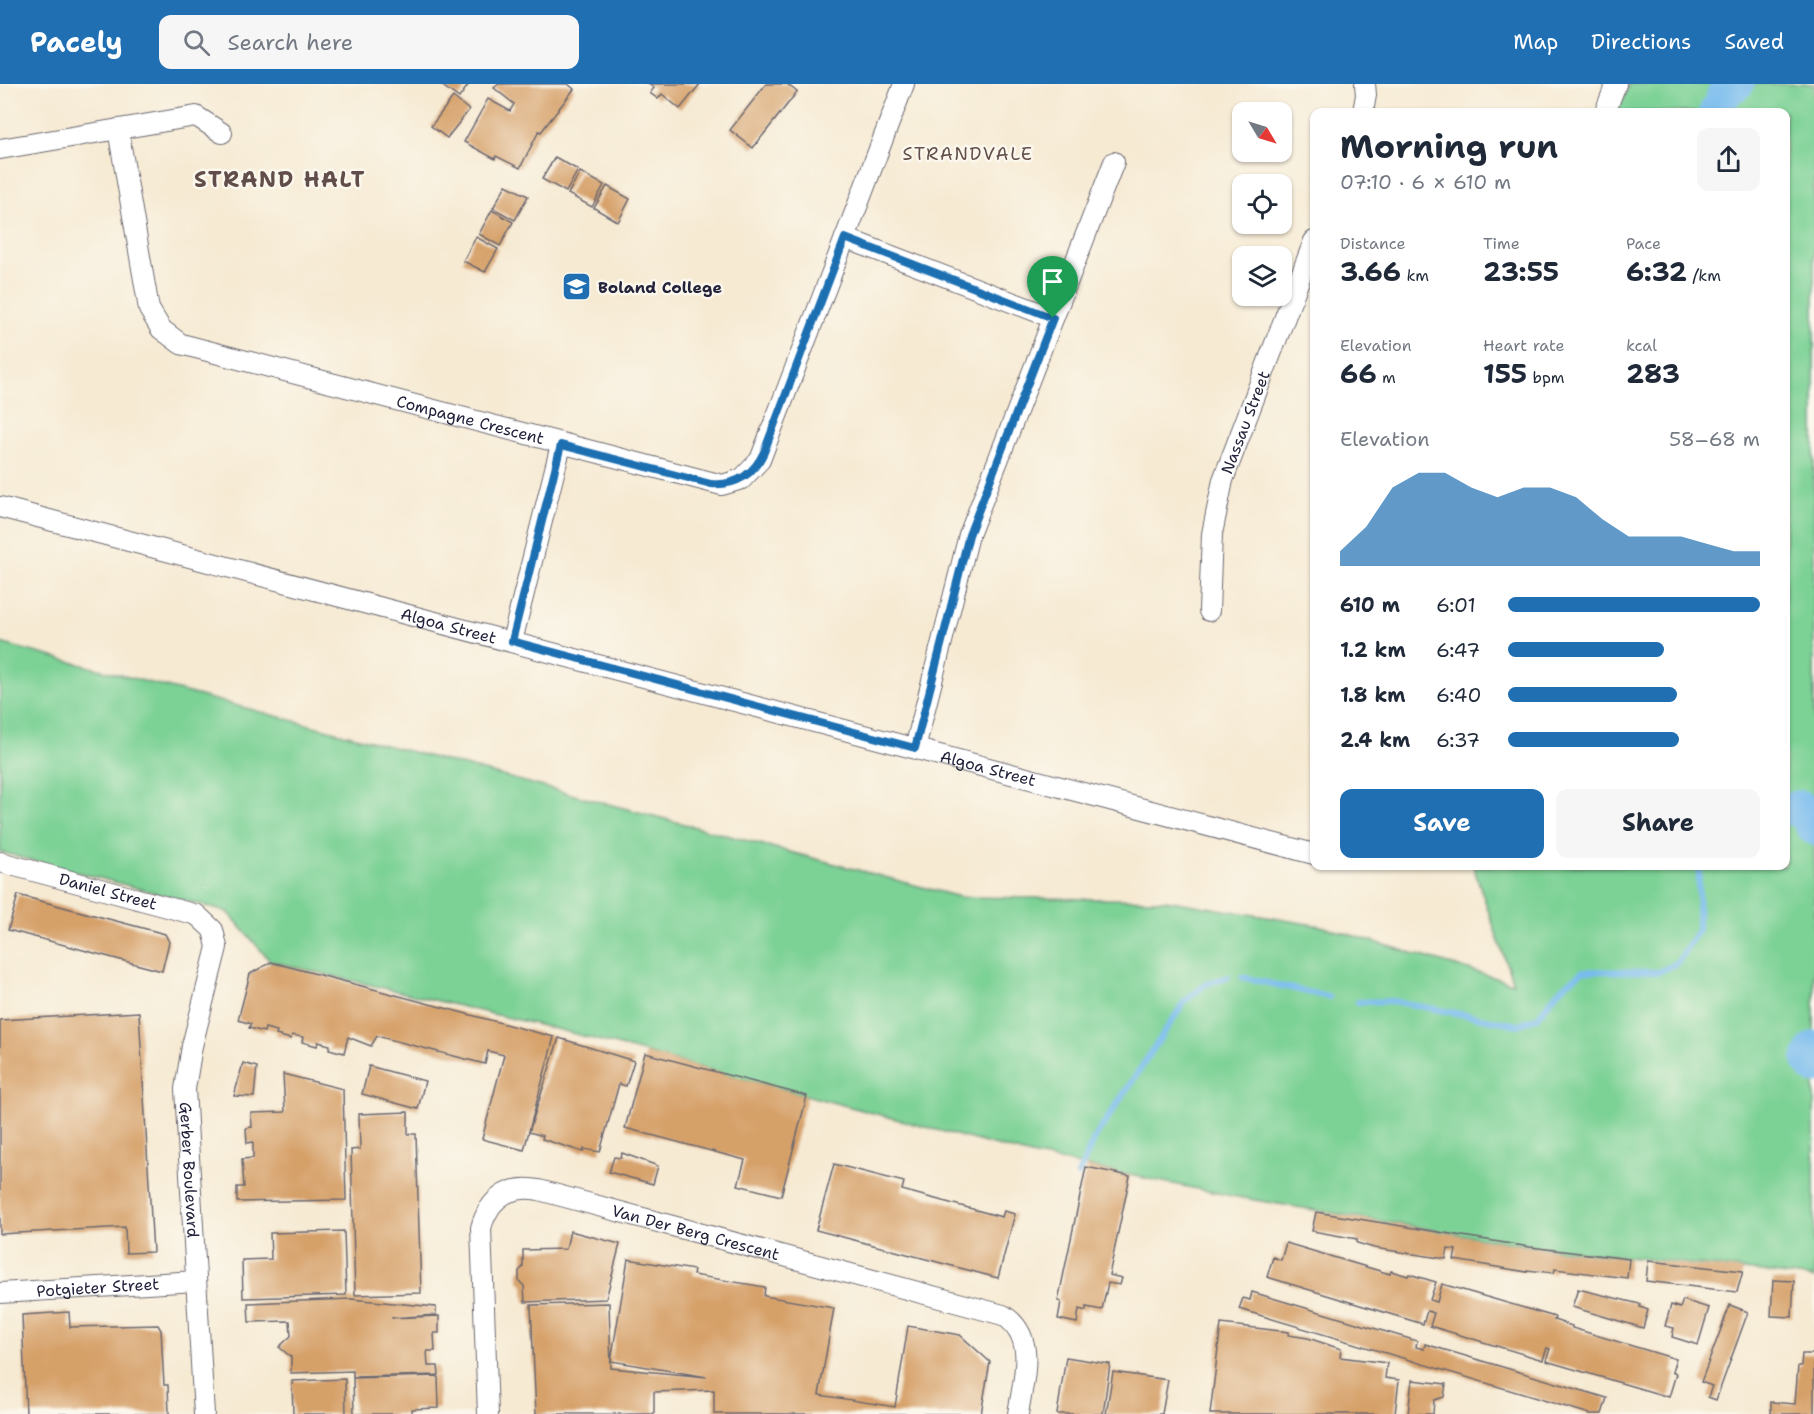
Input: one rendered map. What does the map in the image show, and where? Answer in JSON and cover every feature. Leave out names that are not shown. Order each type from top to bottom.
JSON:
[{"type":"street","name":"Compagne Crescent","points":[[118,129],[149,309],[161,329],[170,338],[181,344],[711,484],[732,483],[749,474],[764,452],[904,84]]},
{"type":"street","points":[[1364,108],[1365,84]]},
{"type":"street","points":[[1607,108],[1616,84]]},
{"type":"street","points":[[0,149],[196,116],[222,132]]},
{"type":"street","points":[[915,748],[969,535],[1114,162]]},
{"type":"street","points":[[845,238],[1053,318]]},
{"type":"street","name":"Nassau Street","points":[[1209,611],[1212,534],[1223,480],[1307,278],[1310,262]]},
{"type":"street","points":[[512,641],[561,445]]},
{"type":"street","name":"Algoa Street","points":[[0,507],[1310,853]]},
{"type":"street","name":"Daniel Street","points":[[0,862],[197,915],[213,930]]},
{"type":"street","name":"Gerber Boulevard","points":[[204,1414],[185,1089],[192,1046],[217,947],[213,930]]},
{"type":"street","name":"Van Der Berg Crescent","points":[[488,1414],[481,1228],[488,1209],[496,1199],[506,1192],[520,1188],[539,1190],[1004,1314],[1017,1325],[1026,1349],[1018,1414]]},
{"type":"street","name":"Potgieter Street","points":[[0,1293],[196,1281]]},
{"type":"green space","points":[[1629,84],[1814,84],[1814,1278],[1530,1246],[1237,1197],[1031,1155],[560,1030],[270,961],[228,912],[0,852],[0,643],[960,897],[1165,900],[1321,926],[1513,983],[1474,870],[1790,870],[1790,108],[1620,108]]},
{"type":"building","points":[[440,84],[469,84],[459,98]]},
{"type":"building","points":[[498,84],[568,84],[574,89],[541,132],[539,131],[520,168],[496,156],[495,159],[464,142],[488,99],[510,111],[514,104],[494,88]]},
{"type":"building","points":[[648,84],[700,84],[680,109],[662,94],[658,99],[650,93],[654,88]]},
{"type":"building","points":[[766,84],[787,84],[797,92],[753,148],[730,130]]},
{"type":"building","points":[[453,97],[469,110],[447,138],[431,126]]},
{"type":"building","points":[[555,157],[578,170],[566,192],[542,179]]},
{"type":"building","points":[[580,172],[604,185],[592,207],[568,194]]},
{"type":"building","points":[[506,185],[528,196],[515,220],[493,208]]},
{"type":"building","points":[[607,186],[630,199],[618,222],[594,208]]},
{"type":"building","points":[[492,210],[513,222],[500,246],[479,234]]},
{"type":"building","points":[[476,237],[498,249],[485,272],[463,261]]},
{"type":"building","points":[[18,895],[165,934],[169,942],[162,971],[8,930]]},
{"type":"building","points":[[271,962],[554,1037],[524,1150],[482,1139],[504,1055],[488,1051],[485,1064],[377,1036],[371,1046],[348,1037],[344,1053],[329,1049],[330,1045],[318,1042],[317,1046],[302,1042],[303,1037],[292,1035],[291,1039],[276,1035],[277,1031],[265,1028],[264,1032],[249,1028],[251,1024],[238,1020],[250,974]]},
{"type":"building","points":[[139,1012],[153,1252],[126,1253],[125,1227],[0,1234],[0,1020]]},
{"type":"building","points":[[559,1038],[634,1061],[626,1086],[619,1084],[600,1152],[584,1149],[583,1152],[542,1139],[543,1136],[529,1132]]},
{"type":"building","points":[[645,1053],[807,1096],[781,1196],[738,1185],[745,1160],[625,1128]]},
{"type":"building","points":[[243,1063],[257,1067],[254,1097],[234,1096]]},
{"type":"building","points":[[369,1066],[425,1081],[418,1109],[362,1094]]},
{"type":"building","points":[[283,1074],[343,1089],[346,1200],[237,1202],[237,1187],[244,1187],[242,1159],[253,1158],[253,1142],[247,1143],[246,1128],[252,1127],[251,1113],[285,1112]]},
{"type":"building","points":[[408,1112],[408,1134],[416,1134],[421,1293],[355,1295],[351,1150],[360,1149],[359,1114]]},
{"type":"building","points":[[622,1153],[658,1166],[653,1184],[609,1172],[614,1157],[621,1158]]},
{"type":"building","points":[[834,1164],[904,1182],[902,1190],[1002,1217],[1004,1211],[1015,1214],[998,1278],[816,1230]]},
{"type":"building","points":[[1086,1167],[1130,1176],[1109,1275],[1122,1278],[1120,1285],[1108,1283],[1102,1310],[1086,1307],[1086,1311],[1079,1309],[1077,1323],[1058,1319],[1061,1302],[1058,1301]]},
{"type":"building","points":[[1316,1212],[1530,1247],[1629,1259],[1627,1278],[1555,1269],[1554,1273],[1527,1270],[1527,1272],[1454,1260],[1456,1250],[1448,1249],[1446,1259],[1374,1248],[1357,1243],[1357,1239],[1312,1231]]},
{"type":"building","points":[[344,1231],[346,1295],[243,1298],[242,1260],[271,1259],[270,1233]]},
{"type":"building","points":[[570,1231],[620,1244],[606,1299],[525,1302],[524,1286],[519,1281],[519,1271],[523,1267],[523,1250],[566,1249]]},
{"type":"building","points":[[1286,1243],[1390,1274],[1391,1271],[1408,1276],[1409,1274],[1436,1282],[1430,1300],[1437,1302],[1442,1284],[1555,1317],[1554,1320],[1572,1326],[1572,1328],[1676,1359],[1672,1372],[1676,1374],[1669,1397],[1546,1361],[1550,1349],[1547,1348],[1543,1360],[1430,1326],[1434,1313],[1427,1311],[1423,1324],[1267,1277],[1273,1257],[1281,1260]]},
{"type":"building","points":[[628,1259],[694,1270],[693,1275],[765,1287],[764,1296],[834,1308],[819,1395],[895,1407],[908,1326],[960,1335],[990,1362],[981,1414],[714,1414],[714,1390],[654,1392],[654,1414],[536,1414],[531,1305],[609,1303],[611,1368],[707,1377],[611,1361]]},
{"type":"building","points":[[1648,1261],[1743,1271],[1737,1292],[1646,1281]]},
{"type":"building","points":[[1773,1280],[1794,1281],[1792,1317],[1771,1316]]},
{"type":"building","points":[[1578,1289],[1640,1304],[1640,1307],[1648,1310],[1643,1328],[1572,1307]]},
{"type":"building","points":[[1252,1292],[1417,1341],[1416,1347],[1424,1349],[1425,1344],[1607,1398],[1602,1414],[1590,1414],[1239,1309],[1243,1298],[1250,1300]]},
{"type":"building","points":[[351,1299],[436,1307],[436,1315],[391,1318],[439,1316],[439,1333],[434,1333],[435,1351],[427,1351],[428,1366],[438,1366],[439,1375],[353,1377],[353,1371],[291,1373],[291,1357],[279,1347],[291,1336],[290,1321],[249,1322],[248,1303]]},
{"type":"building","points":[[1683,1300],[1709,1308],[1698,1345],[1672,1337],[1674,1328],[1665,1326],[1671,1305],[1680,1308]]},
{"type":"building","points":[[1730,1305],[1748,1312],[1716,1400],[1708,1397],[1712,1386],[1701,1382]]},
{"type":"building","points":[[69,1312],[70,1327],[158,1325],[161,1330],[164,1385],[168,1385],[169,1414],[26,1414],[22,1315]]},
{"type":"building","points":[[1221,1324],[1289,1332],[1288,1335],[1308,1338],[1341,1349],[1340,1357],[1387,1363],[1385,1378],[1399,1380],[1395,1414],[1210,1414]]},
{"type":"building","points":[[1802,1354],[1814,1354],[1814,1414],[1771,1414],[1771,1402],[1795,1404],[1798,1366],[1801,1366]]},
{"type":"building","points":[[1066,1357],[1110,1364],[1103,1414],[1057,1414]]},
{"type":"building","points":[[1113,1372],[1168,1380],[1162,1414],[1106,1414]]},
{"type":"building","points":[[438,1376],[439,1408],[412,1409],[412,1414],[354,1414],[353,1378]]},
{"type":"building","points":[[345,1379],[346,1414],[293,1414],[292,1381]]},
{"type":"building","points":[[1412,1380],[1446,1384],[1444,1397],[1434,1400],[1433,1414],[1408,1414]]},
{"type":"waterway","points":[[1718,108],[1726,90],[1737,84]]},
{"type":"waterway","points":[[1790,808],[1800,807],[1814,828]]},
{"type":"waterway","points":[[1358,1002],[1393,1001],[1518,1025],[1537,1018],[1558,991],[1583,971],[1658,972],[1677,963],[1698,930],[1699,870]]},
{"type":"waterway","points":[[1078,1175],[1094,1139],[1185,1001],[1206,984],[1228,977]]},
{"type":"waterway","points":[[1242,977],[1329,997]]},
{"type":"waterway","points":[[1814,1048],[1809,1060],[1814,1067]]},
{"type":"place","name":"Boland College","points":[[577,287]]},
{"type":"district","name":"STRANDVALE","points":[[968,154]]},
{"type":"district","name":"STRAND HALT","points":[[280,179]]},
{"type":"route","points":[[845,238],[1053,318],[969,535],[915,748],[512,641],[561,445],[711,484],[732,483],[749,474],[756,468],[764,452],[845,238]]}]
